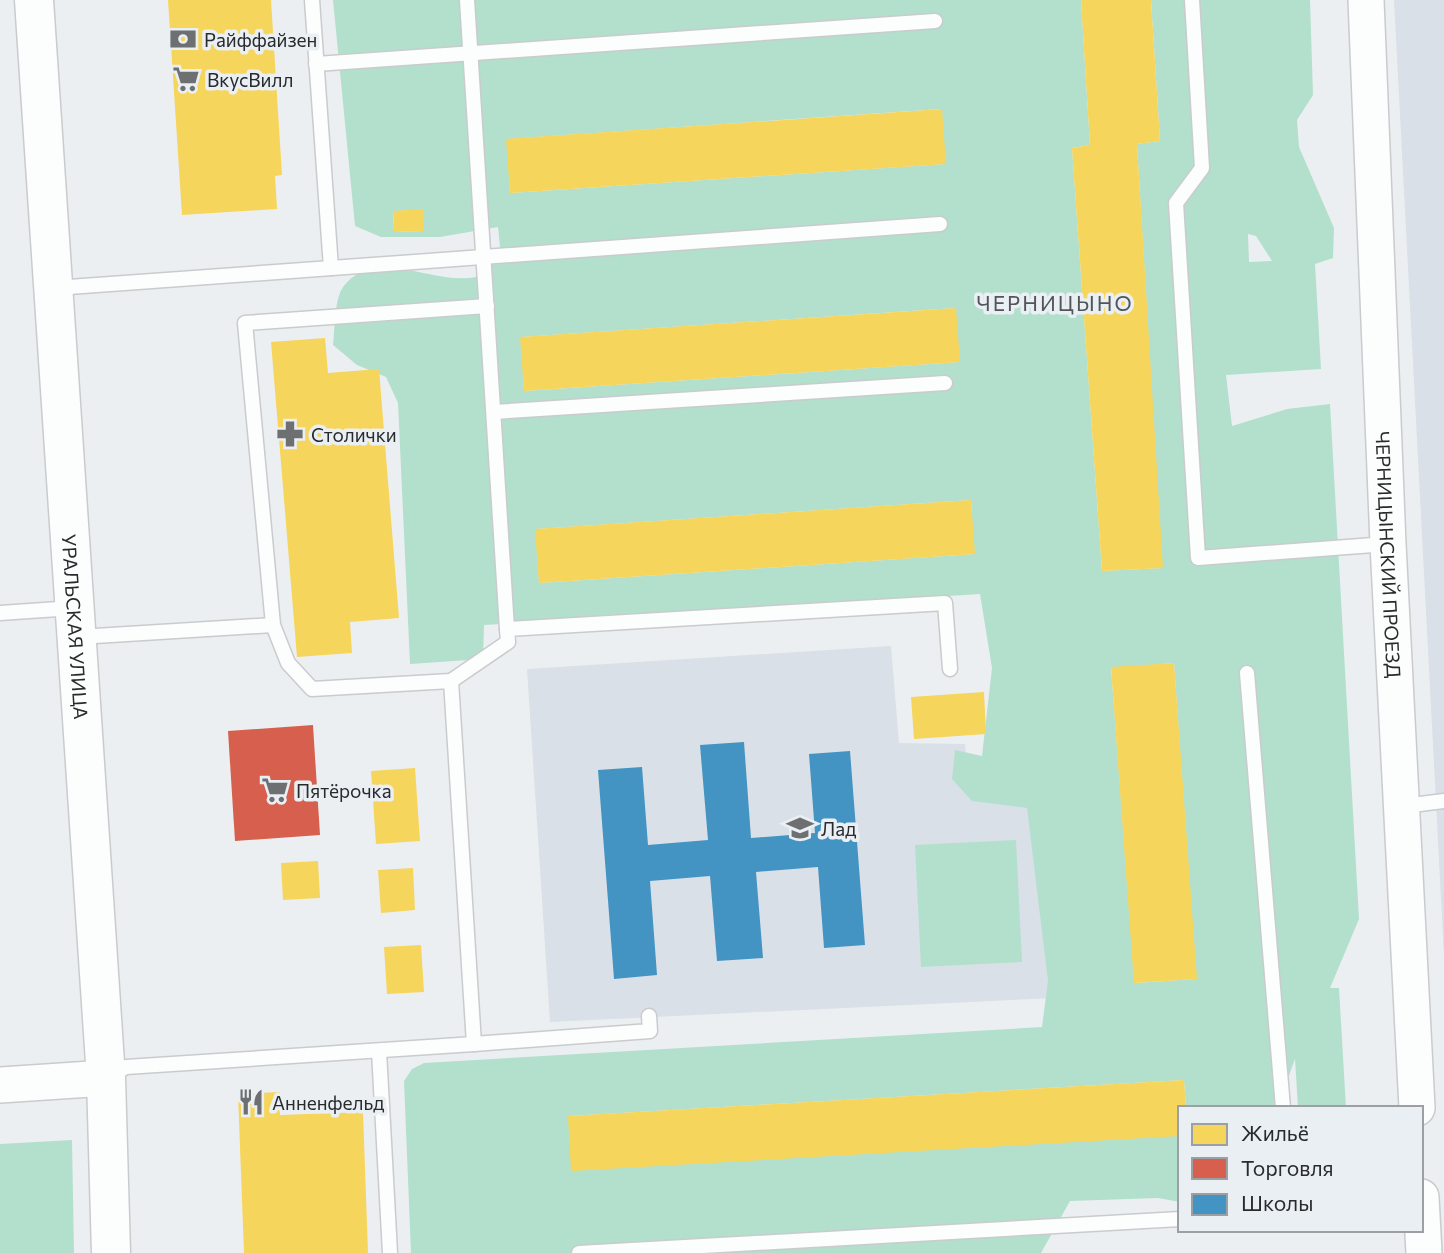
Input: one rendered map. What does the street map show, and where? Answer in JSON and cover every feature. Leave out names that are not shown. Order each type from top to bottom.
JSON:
[{"type":"main road","name":"УРАЛЬСКАЯ УЛИЦА","points":[[34,0],[106,1078],[111,1253]]},
{"type":"street","name":"ЧЕРНИЦЫНСКИЙ ПРОЕЗД","points":[[1366,0],[1388,544],[1404,806],[1417,1106]]},
{"type":"street","points":[[0,1085],[106,1078]]},
{"type":"street","points":[[1423,1232],[1424,1253]]},
{"type":"lane","points":[[312,0],[331,268]]},
{"type":"lane","points":[[467,0],[494,412],[508,642],[452,681],[312,689],[288,663],[273,625],[245,323],[487,306]]},
{"type":"lane","points":[[1192,0],[1202,169],[1176,203],[1198,558],[1388,544]]},
{"type":"lane","points":[[316,64],[935,21]]},
{"type":"lane","points":[[53,288],[940,224]]},
{"type":"lane","points":[[494,412],[945,383]]},
{"type":"lane","points":[[507,629],[945,603],[950,669]]},
{"type":"lane","points":[[0,613],[75,623],[273,625]]},
{"type":"lane","points":[[1247,673],[1283,1106]]},
{"type":"lane","points":[[452,681],[474,1044]]},
{"type":"lane","points":[[1404,806],[1444,801]]},
{"type":"lane","points":[[106,1078],[126,1067],[650,1031],[649,1016]]},
{"type":"lane","points":[[379,1051],[390,1253]]},
{"type":"lane","points":[[579,1253],[1178,1219]]},
{"type":"shaded area","points":[[1394,0],[1444,0],[1444,956]]},
{"type":"shaded area","name":"Лад","points":[[891,646],[899,743],[965,744],[970,789],[1059,791],[1076,997],[550,1022],[527,669]]},
{"type":"green space","points":[[333,0],[1081,0],[1090,145],[1072,148],[1102,571],[1162,568],[1137,144],[1160,141],[1151,0],[1310,0],[1313,95],[1297,120],[1299,147],[1334,228],[1333,258],[1315,264],[1321,369],[1226,375],[1232,426],[1287,409],[1330,404],[1359,919],[1330,988],[1339,988],[1346,1106],[1298,1106],[1295,1059],[1278,1106],[1186,1106],[1184,1080],[569,1116],[1178,1136],[1178,1202],[1158,1198],[1070,1201],[1041,1253],[411,1253],[404,1081],[412,1069],[424,1063],[1042,1027],[1048,981],[1027,808],[972,801],[952,779],[955,750],[982,756],[992,668],[980,594],[484,625],[483,659],[410,664],[398,403],[386,377],[357,365],[333,345],[338,299],[343,287],[356,275],[371,269],[388,268],[459,278],[476,277],[501,257],[498,227],[440,237],[381,237],[355,226]],"holes":[[[941,109],[945,164],[510,193],[507,139]],[[423,210],[423,231],[394,232],[393,211]],[[1248,234],[1256,236],[1272,261],[1249,262]],[[955,308],[959,362],[524,391],[521,337]],[[971,500],[974,554],[539,583],[536,529]],[[1174,663],[1196,979],[1135,983],[1111,668]]]},
{"type":"green space","points":[[1016,840],[1022,962],[921,967],[915,845]]},
{"type":"green space","points":[[72,1140],[74,1253],[0,1253],[0,1144]]},
{"type":"building: Жильё","points":[[168,0],[271,0],[282,175],[275,176],[277,209],[182,215]]},
{"type":"building: Жильё","points":[[1081,0],[1151,0],[1160,141],[1137,144],[1163,568],[1102,571],[1072,148],[1090,145]]},
{"type":"building: Жильё","points":[[942,109],[946,164],[510,193],[506,139]]},
{"type":"building: Жильё","points":[[423,209],[424,231],[394,232],[393,211]]},
{"type":"building: Жильё","points":[[956,308],[960,362],[524,391],[520,337]]},
{"type":"building: Жильё","points":[[325,338],[328,373],[379,369],[399,618],[350,622],[352,653],[297,657],[271,342]]},
{"type":"building: Жильё","points":[[971,500],[975,554],[539,583],[535,529]]},
{"type":"building: Жильё","points":[[1174,663],[1197,979],[1134,983],[1111,667]]},
{"type":"building: Жильё","points":[[984,692],[986,734],[914,739],[911,697]]},
{"type":"building: Жильё","points":[[415,768],[420,841],[376,844],[371,771]]},
{"type":"building: Жильё","points":[[318,861],[320,898],[283,900],[281,863]]},
{"type":"building: Жильё","points":[[413,868],[415,910],[381,913],[378,870]]},
{"type":"building: Жильё","points":[[421,945],[424,992],[387,994],[384,947]]},
{"type":"building: Жильё","points":[[1184,1080],[1186,1106],[1178,1106],[1178,1136],[571,1171],[568,1116]]},
{"type":"building: Жильё","points":[[280,1092],[280,1115],[363,1112],[368,1253],[244,1253],[238,1094]]},
{"type":"building: Торговля","name":"Пятёрочка","points":[[313,725],[320,835],[235,841],[228,731]]},
{"type":"building: Школы","points":[[744,742],[751,838],[815,833],[809,754],[850,751],[865,945],[824,948],[818,867],[756,872],[763,958],[717,961],[710,876],[650,881],[657,975],[614,979],[598,770],[642,767],[648,845],[708,840],[700,745]]},
{"type":"place","name":"Райффайзен","points":[[183,39]]},
{"type":"place","name":"ВкусВилл","points":[[186,79]]},
{"type":"place","name":"Столички","points":[[290,434]]},
{"type":"place","name":"Пятёрочка","points":[[275,790]]},
{"type":"place","name":"Лад","points":[[800,828]]},
{"type":"place","name":"Анненфельд","points":[[251,1102]]},
{"type":"district","name":"ЧЕРНИЦЫНО","points":[[1055,302]]}]
